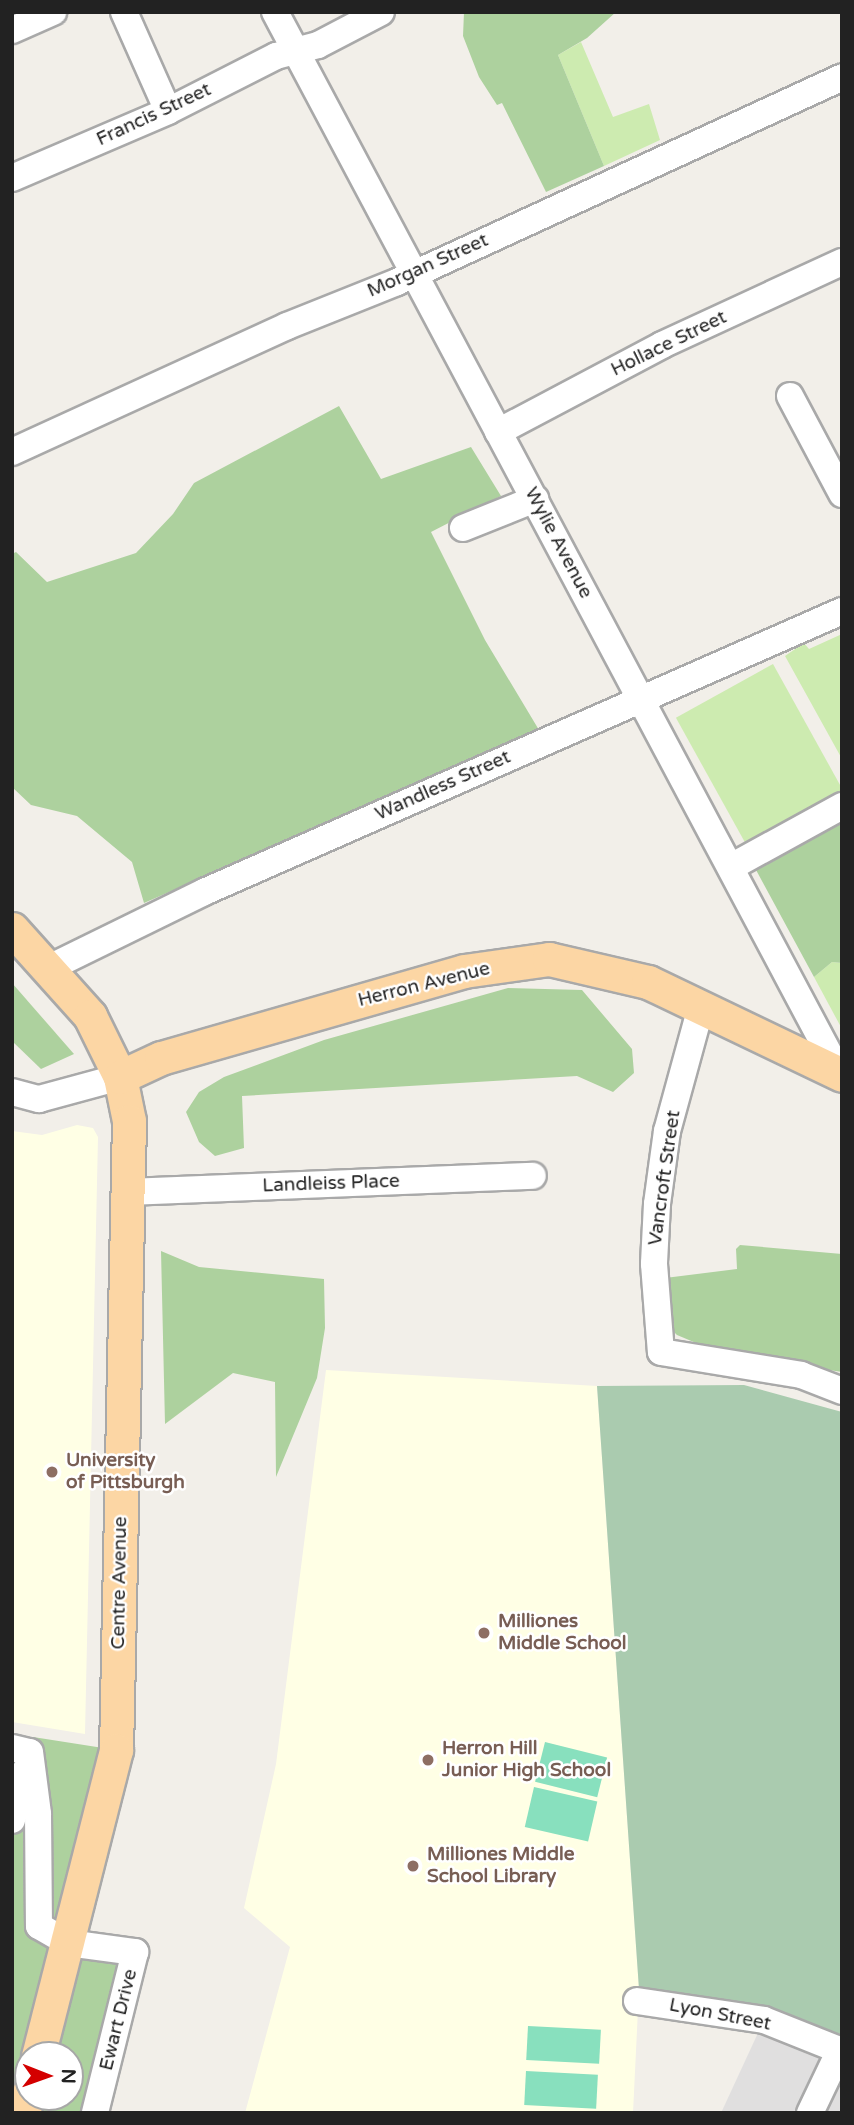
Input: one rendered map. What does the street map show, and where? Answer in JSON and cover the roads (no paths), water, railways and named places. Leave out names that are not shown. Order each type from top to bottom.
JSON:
[{"type":"main road","name":"Centre Avenue","points":[[12,929],[90,1016],[120,1077],[129,1121],[116,1750],[42,2041]]},
{"type":"main road","name":"Herron Avenue","points":[[120,1077],[161,1058],[464,971],[549,959],[648,982],[841,1075]]},
{"type":"street","points":[[12,30],[53,12]]},
{"type":"street","points":[[124,12],[168,111]]},
{"type":"street","name":"Wylie Avenue","points":[[275,12],[841,1075]]},
{"type":"street","name":"Francis Street","points":[[12,178],[168,111],[295,51],[318,45],[382,12]]},
{"type":"street","name":"Morgan Street","points":[[12,452],[414,273],[842,77]]},
{"type":"street","name":"Hollace Street","points":[[498,432],[662,345],[842,262]]},
{"type":"street","points":[[790,396],[842,494]]},
{"type":"street","points":[[463,528],[535,499]]},
{"type":"street","name":"Wandless Street","points":[[47,969],[204,892],[842,611]]},
{"type":"street","points":[[731,867],[842,806]]},
{"type":"street","name":"Vancroft Street","points":[[701,1007],[667,1131],[657,1204],[654,1264],[661,1352],[801,1376],[842,1391]]},
{"type":"street","points":[[12,1092],[39,1099],[120,1077]]},
{"type":"street","name":"Landleiss Place","points":[[128,1192],[533,1176]]},
{"type":"street","points":[[21,1750],[38,1814],[39,1926],[68,1943]]},
{"type":"street","points":[[12,1820],[21,1750]]},
{"type":"street","name":"Ewart Drive","points":[[68,1943],[135,1952],[95,2113]]},
{"type":"street","name":"Lyon Street","points":[[637,2001],[764,2020],[841,2050]]},
{"type":"street","points":[[810,2113],[841,2050]]},
{"type":"place","name":"University of Pittsburgh","points":[[52,1472]]},
{"type":"place","name":"Milliones Middle School","points":[[484,1633]]},
{"type":"place","name":"Herron Hill Junior High School","points":[[428,1760]]},
{"type":"place","name":"Milliones Middle School Library","points":[[413,1866]]}]
